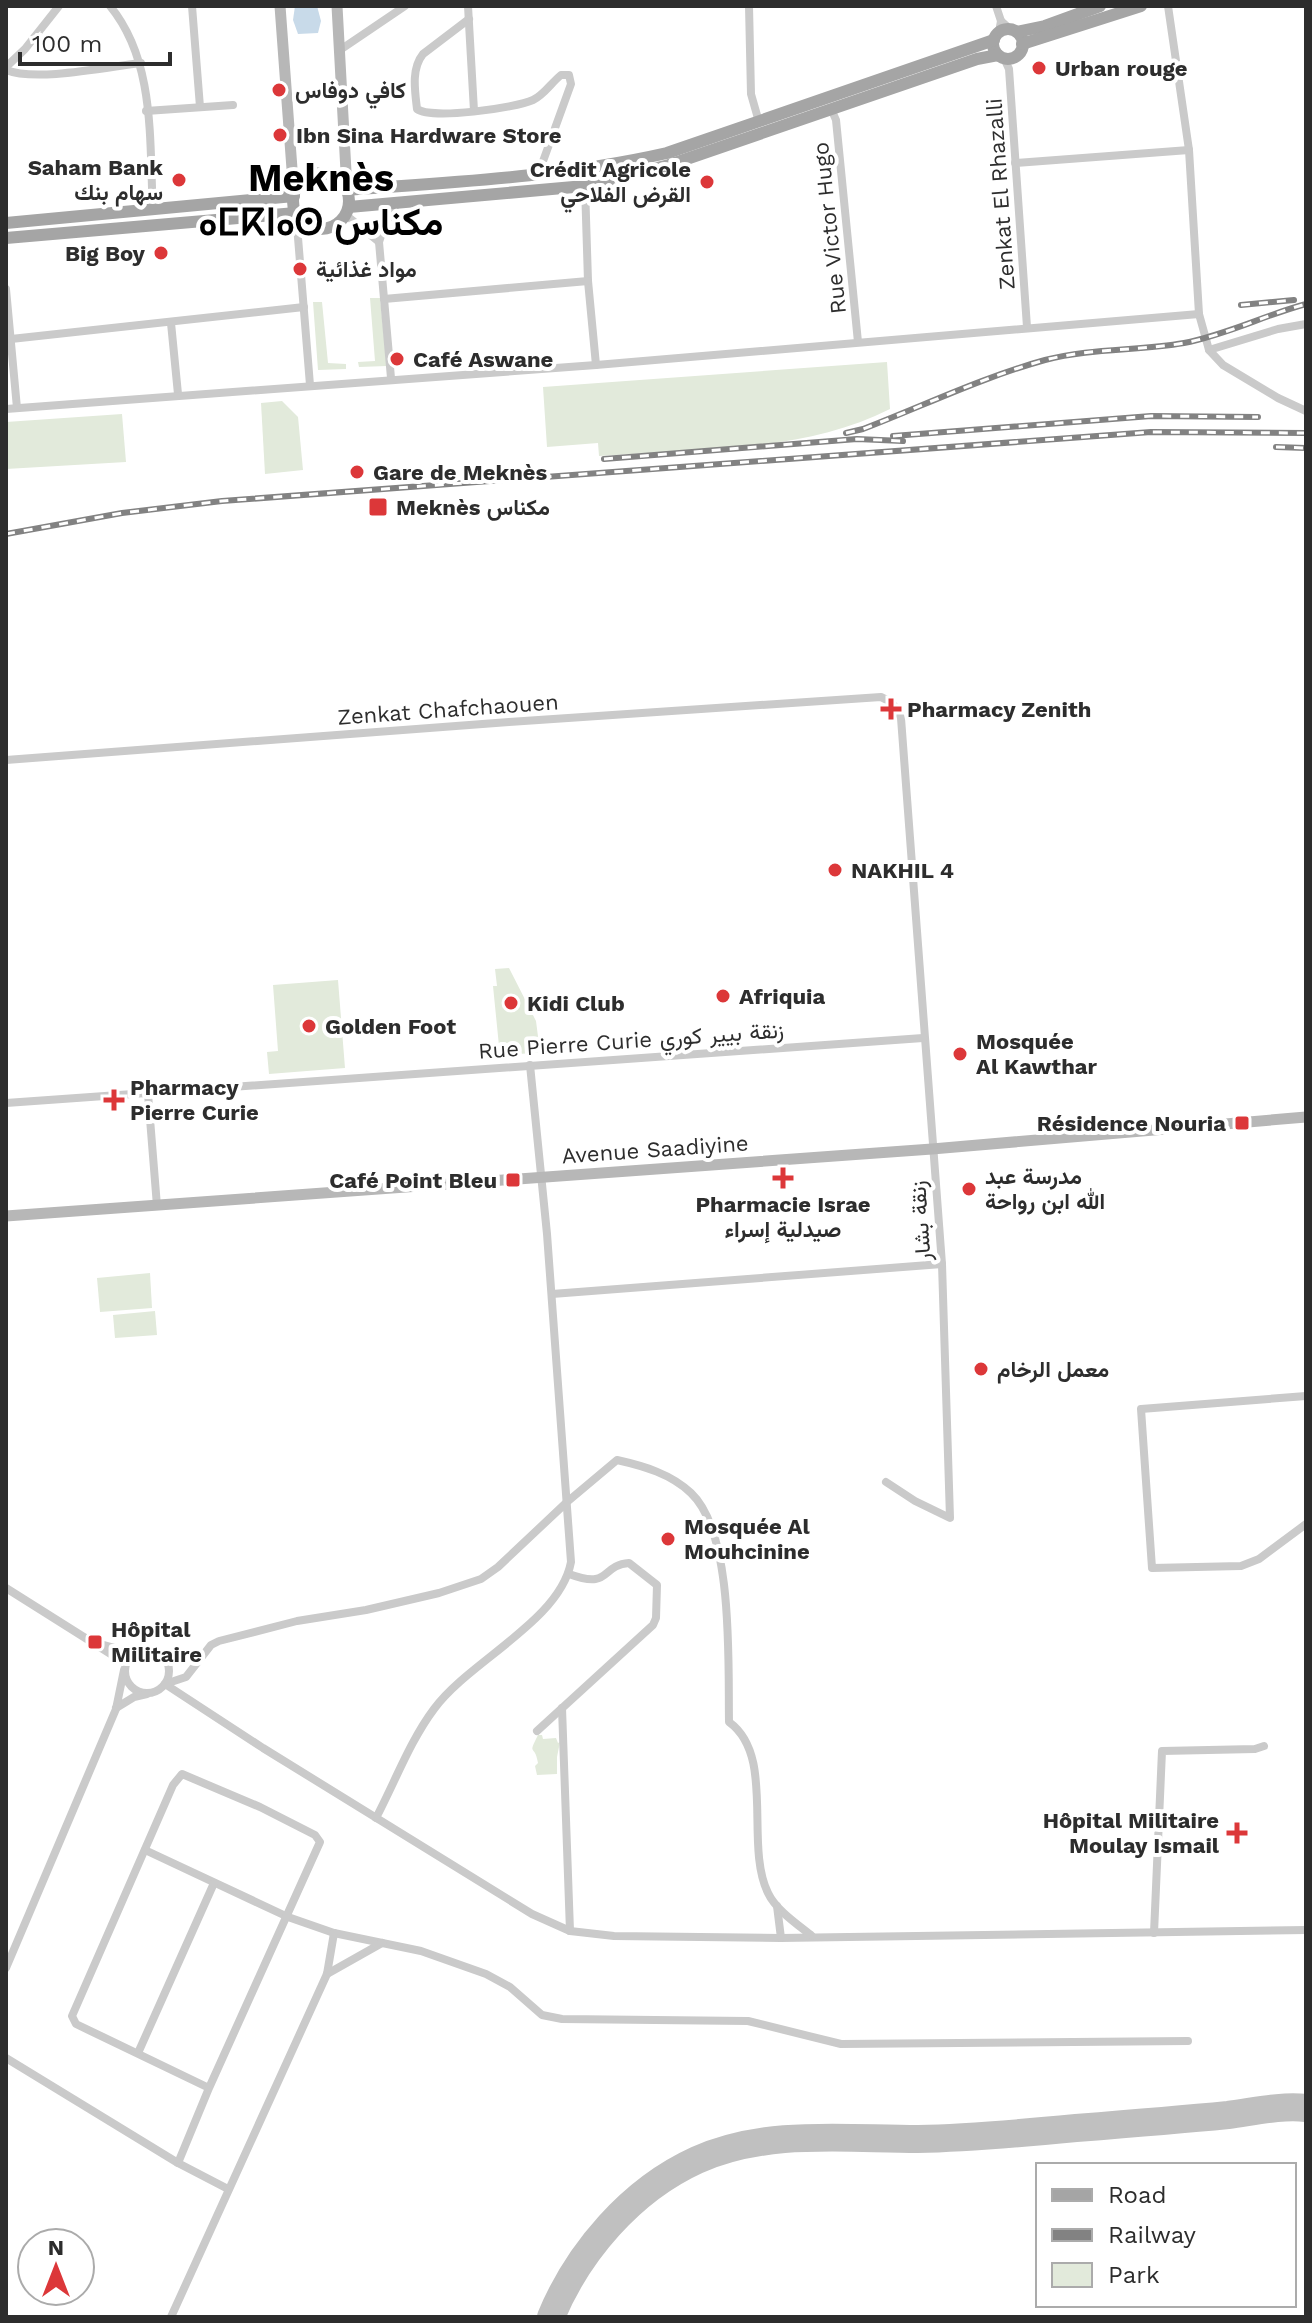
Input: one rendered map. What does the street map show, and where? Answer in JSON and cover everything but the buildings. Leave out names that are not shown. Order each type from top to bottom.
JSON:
[{"type":"main road","points":[[280,6],[296,213],[301,221],[316,229],[334,226],[347,211],[397,202],[585,186],[669,165],[977,59],[1015,57],[1007,33]]},
{"type":"main road","points":[[337,6],[347,211]]},
{"type":"main road","points":[[1001,56],[994,48],[1007,33],[1045,26],[1100,6]]},
{"type":"main road","points":[[347,190],[537,176],[667,153],[1007,33],[1141,6]]},
{"type":"main road","points":[[294,196],[303,181],[319,174],[335,177],[347,190]]},
{"type":"main road","points":[[6,223],[294,196]]},
{"type":"main road","points":[[6,238],[296,213]]},
{"type":"main road","name":"Avenue Saadiyine","points":[[6,1216],[932,1149],[1306,1117]]},
{"type":"street","points":[[59,6],[6,68],[19,74],[43,74],[141,63]]},
{"type":"street","points":[[110,6],[125,26],[141,63],[153,211]]},
{"type":"street","points":[[192,6],[200,107]]},
{"type":"street","points":[[340,50],[405,6]]},
{"type":"street","points":[[468,6],[474,111]]},
{"type":"street","points":[[749,6],[751,94],[759,122]]},
{"type":"street","points":[[996,6],[1007,33]]},
{"type":"street","points":[[1168,6],[1189,150],[1199,314],[1209,350],[1223,365],[1306,411]]},
{"type":"street","points":[[469,19],[418,61],[416,106],[427,113],[474,111],[530,102],[558,77],[569,75],[571,84],[537,176]]},
{"type":"street","name":"Zenkat El Rhazalli","points":[[1001,56],[1009,69],[1027,327]]},
{"type":"street","points":[[146,111],[233,105]]},
{"type":"street","name":"Rue Victor Hugo","points":[[832,111],[836,120],[858,342]]},
{"type":"street","points":[[1015,163],[1189,150]]},
{"type":"street","points":[[585,186],[588,281],[596,365]]},
{"type":"street","points":[[391,378],[379,242],[397,202]]},
{"type":"street","points":[[347,211],[379,242]]},
{"type":"street","points":[[296,213],[310,385]]},
{"type":"street","points":[[384,299],[588,281]]},
{"type":"street","points":[[6,289],[17,408]]},
{"type":"street","points":[[11,339],[304,307]]},
{"type":"street","points":[[6,409],[596,365],[1199,314]]},
{"type":"street","points":[[171,323],[178,394]]},
{"type":"street","points":[[1209,350],[1278,329],[1306,324]]},
{"type":"street","name":"Zenkat Chafchaouen","points":[[6,760],[881,697],[891,701]]},
{"type":"street","name":"زنقة بشار","points":[[886,1482],[950,1518],[942,1264],[923,1038],[909,802],[901,718],[891,701]]},
{"type":"street","name":"Rue Pierre Curie زنقة بيير كوري","points":[[6,1103],[923,1038]]},
{"type":"street","points":[[376,1818],[435,1707],[448,1692],[540,1613],[559,1593],[569,1574],[571,1562],[552,1294],[530,1065]]},
{"type":"street","points":[[148,1094],[157,1206]]},
{"type":"street","points":[[552,1294],[942,1264]]},
{"type":"street","points":[[1306,1396],[1141,1409],[1152,1568],[1241,1566],[1259,1559],[1306,1524]]},
{"type":"street","points":[[116,1709],[134,1697],[186,1677],[211,1645],[219,1641],[297,1621],[366,1610],[439,1593],[481,1579],[617,1460],[639,1465],[673,1479],[699,1503],[711,1524],[718,1550],[726,1618],[729,1722],[737,1727],[753,1758],[761,1870],[769,1896],[812,1937]]},
{"type":"street","points":[[537,1731],[653,1625],[656,1618],[657,1585],[629,1563],[623,1563],[601,1578],[590,1581],[569,1574]]},
{"type":"street","points":[[6,1588],[95,1642],[125,1667],[130,1686],[140,1692],[151,1693]]},
{"type":"street","points":[[95,1642],[133,1653]]},
{"type":"street","points":[[6,1968],[116,1709],[125,1667],[133,1653],[145,1648],[156,1650],[165,1658],[169,1669],[165,1684]]},
{"type":"street","points":[[169,1669],[193,1669]]},
{"type":"street","points":[[165,1684],[532,1914],[570,1931],[614,1936],[781,1938],[1306,1930]]},
{"type":"street","points":[[562,1708],[570,1931]]},
{"type":"street","points":[[1154,1933],[1162,1751],[1255,1749],[1264,1746]]},
{"type":"street","points":[[178,2163],[320,1842],[315,1835],[260,1807],[182,1774],[173,1785],[72,2016],[76,2024],[209,2088]]},
{"type":"street","points":[[145,1850],[288,1917],[334,1933],[421,1951],[486,1974],[510,1987],[542,2015],[562,2019],[748,2021],[841,2044],[1188,2041]]},
{"type":"street","points":[[138,2053],[214,1883]]},
{"type":"street","points":[[777,1906],[781,1938]]},
{"type":"street","points":[[171,2317],[327,1974],[334,1933]]},
{"type":"street","points":[[327,1974],[383,1943]]},
{"type":"street","points":[[6,2058],[178,2163],[228,2189]]},
{"type":"green space","points":[[370,298],[380,298],[387,366],[359,367],[358,362],[375,361]]},
{"type":"green space","points":[[313,302],[322,302],[328,363],[346,364],[346,369],[318,370]]},
{"type":"green space","points":[[887,362],[890,409],[821,434],[710,450],[599,456],[598,443],[547,447],[543,387]]},
{"type":"green space","points":[[282,401],[298,417],[303,470],[265,474],[261,403]]},
{"type":"green space","points":[[122,414],[126,462],[6,469],[6,422]]},
{"type":"green space","name":"Kidi Club","points":[[509,968],[536,1021],[540,1052],[500,1056],[493,986],[497,986],[495,969]]},
{"type":"green space","name":"Golden Foot","points":[[338,980],[345,1068],[269,1074],[267,1052],[278,1051],[273,985]]},
{"type":"green space","points":[[150,1273],[152,1308],[100,1312],[97,1278]]},
{"type":"green space","points":[[155,1311],[157,1335],[115,1338],[113,1315]]},
{"type":"green space","points":[[538,1735],[542,1735],[543,1739],[556,1738],[560,1742],[557,1774],[537,1775],[537,1757],[532,1748]]},
{"type":"water","points":[[295,6],[317,6],[321,21],[318,33],[298,34],[293,20]]},
{"type":"taxiway","points":[[551,2317],[576,2269],[609,2225],[650,2188],[697,2160],[724,2150],[778,2140],[978,2136],[1209,2117],[1277,2108],[1306,2108]]},
{"type":"railway","points":[[1241,305],[1294,300]]},
{"type":"railway","points":[[846,433],[1045,360],[1080,353],[1184,343],[1306,304]]},
{"type":"railway","points":[[893,436],[1151,416],[1258,417]]},
{"type":"railway","points":[[6,534],[122,513],[222,501],[1151,432],[1306,433]]},
{"type":"railway","points":[[604,459],[857,439],[903,441]]},
{"type":"railway","points":[[1276,447],[1306,448]]},
{"type":"place","name":"Urban rouge","points":[[1039,68]]},
{"type":"place","name":"كافي دوفاس","points":[[279,90]]},
{"type":"place","name":"Ibn Sina Hardware Store","points":[[280,135]]},
{"type":"place","name":"Saham Bank سهام بنك","points":[[179,180]]},
{"type":"place","name":"Crédit Agricole القرض الفلاحي","points":[[707,182]]},
{"type":"place","name":"Big Boy","points":[[161,253]]},
{"type":"place","name":"مواد غذائية","points":[[300,269]]},
{"type":"place","name":"Café Aswane","points":[[397,359]]},
{"type":"place","name":"Gare de Meknès","points":[[357,472]]},
{"type":"place","name":"Meknès مكناس","points":[[378,507]]},
{"type":"place","name":"Pharmacy Zenith","points":[[891,709]]},
{"type":"place","name":"NAKHIL 4","points":[[835,870]]},
{"type":"place","name":"Afriquia","points":[[723,996]]},
{"type":"place","name":"Kidi Club","points":[[511,1003]]},
{"type":"place","name":"Golden Foot","points":[[309,1026]]},
{"type":"place","name":"Mosquée Al Kawthar","points":[[960,1054]]},
{"type":"place","name":"Pharmacy Pierre Curie","points":[[114,1100]]},
{"type":"place","name":"Résidence Nouria","points":[[1242,1123]]},
{"type":"place","name":"Pharmacie Israe صيدلية إسراء","points":[[783,1178]]},
{"type":"place","name":"Café Point Bleu","points":[[513,1180]]},
{"type":"place","name":"مدرسة عبد الله ابن رواحة","points":[[969,1189]]},
{"type":"place","name":"معمل الرخام","points":[[981,1369]]},
{"type":"place","name":"Mosquée Al Mouhcinine","points":[[668,1539]]},
{"type":"place","name":"Hôpital Militaire","points":[[95,1642]]},
{"type":"place","name":"Hôpital Militaire Moulay Ismail","points":[[1237,1833]]},
{"type":"district","name":"Meknès ⴰⵎⴽⵏⴰⵙ مكناس","points":[[321,200]]}]
